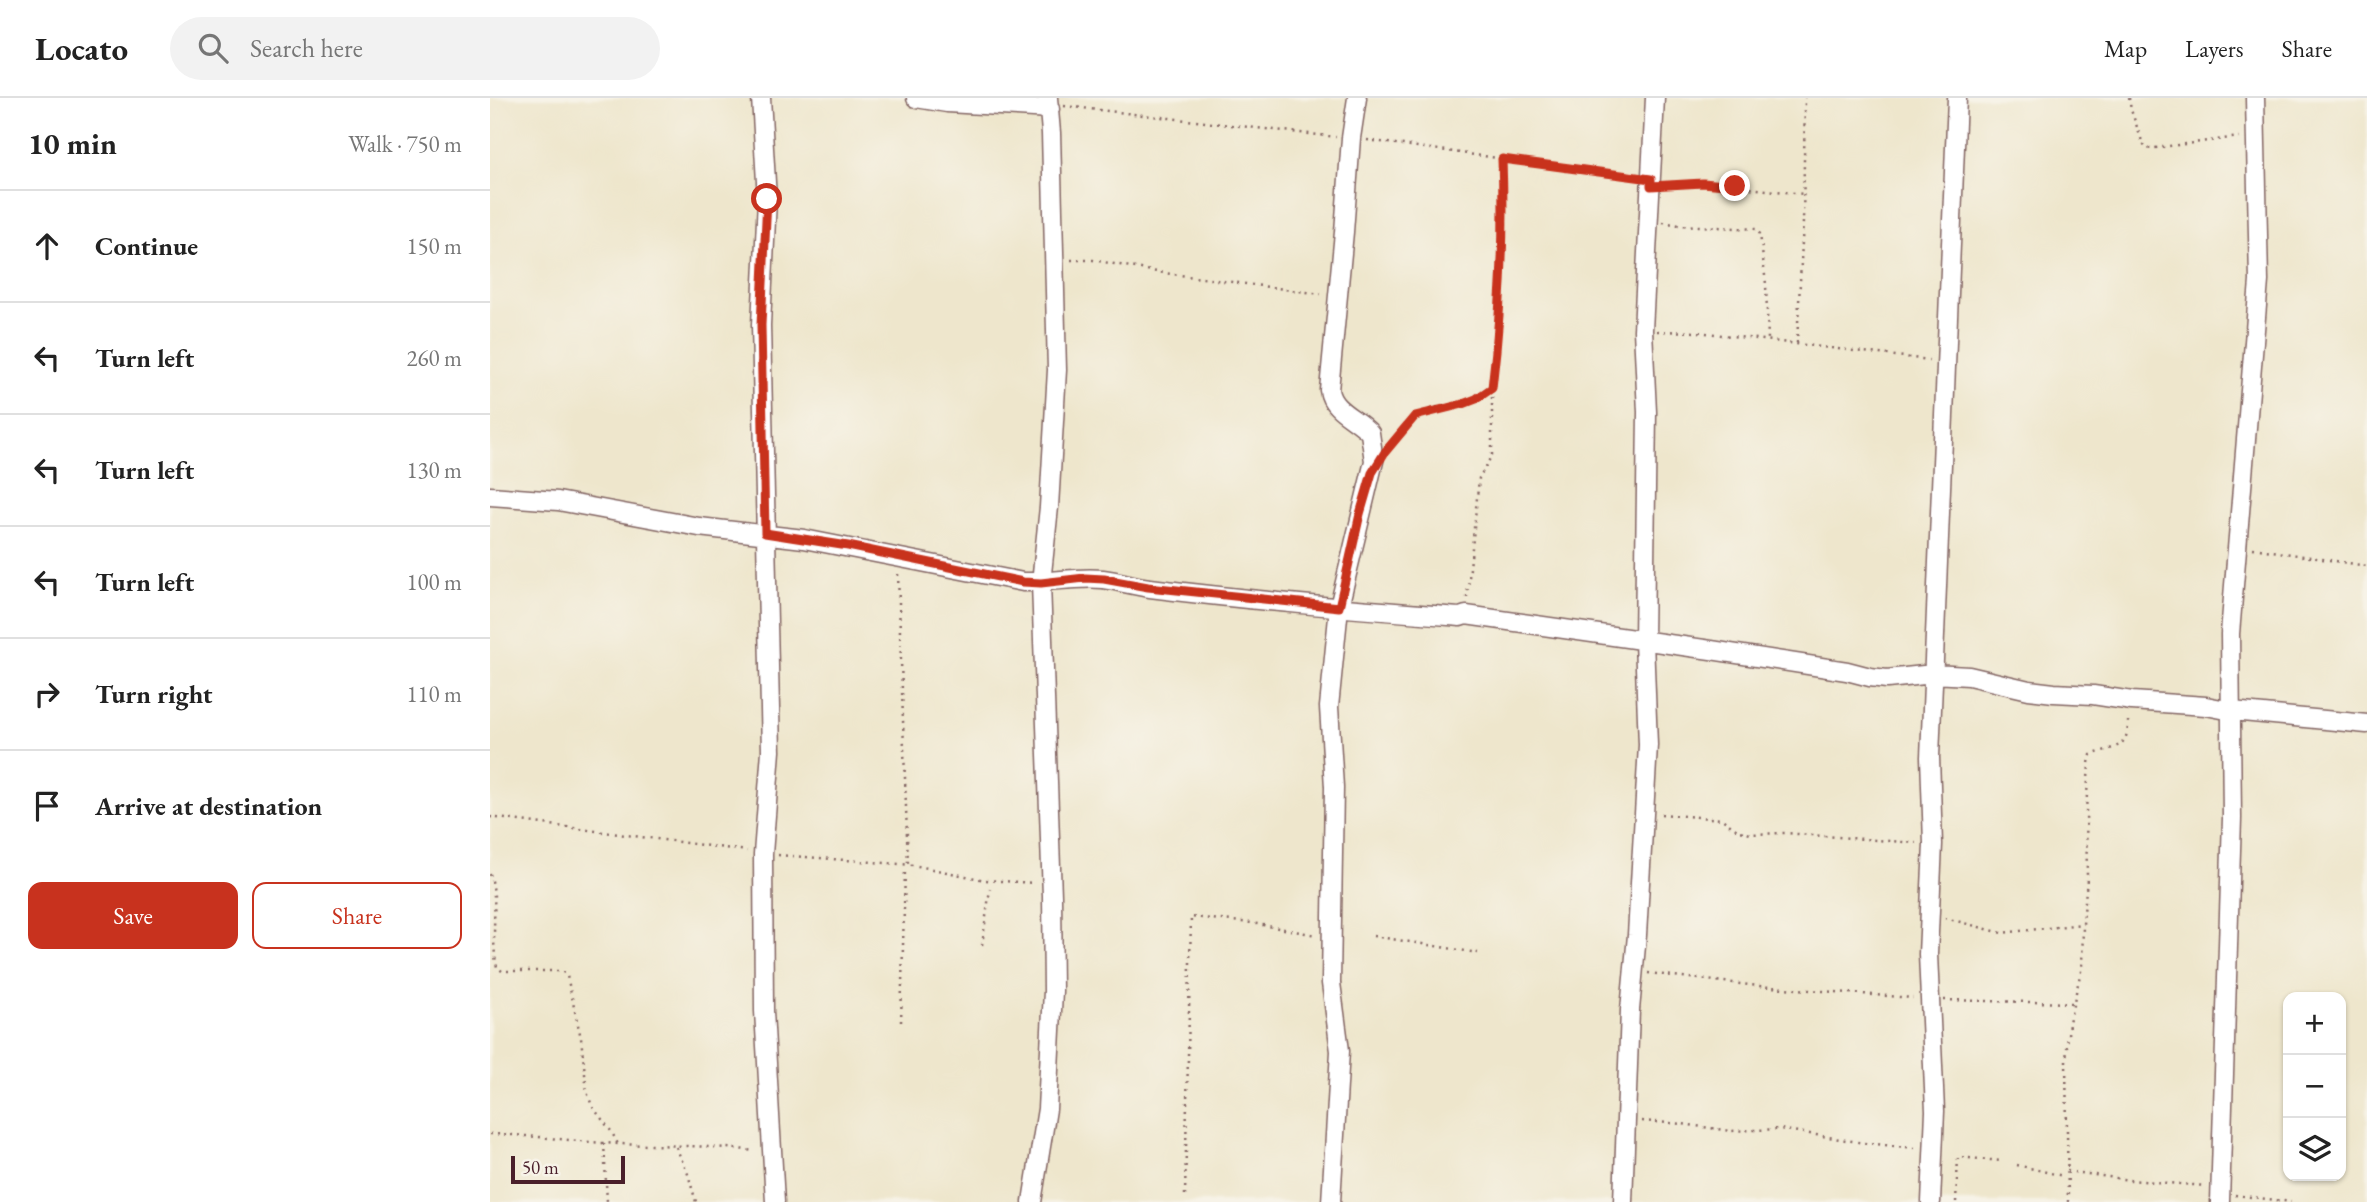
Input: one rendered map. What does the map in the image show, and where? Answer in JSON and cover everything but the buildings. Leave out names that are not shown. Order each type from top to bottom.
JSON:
[{"type":"street","points":[[761,98],[767,199],[761,325],[771,751],[763,854],[764,1011],[775,1202]]},
{"type":"street","points":[[916,98],[947,103],[1049,103],[1057,370],[1049,507],[1041,583],[1052,884],[1053,991],[1047,1109],[1032,1202]]},
{"type":"street","points":[[1331,1202],[1340,1051],[1331,983],[1334,787],[1328,726],[1330,687],[1339,607],[1374,461],[1370,433],[1349,414],[1336,408],[1329,395],[1351,138],[1357,98]]},
{"type":"street","points":[[1623,1202],[1630,1010],[1648,745],[1644,641],[1647,412],[1643,330],[1656,98]]},
{"type":"street","points":[[1931,1202],[1936,1111],[1930,999],[1929,917],[1933,844],[1930,757],[1957,98]]},
{"type":"street","points":[[2220,1194],[2229,933],[2232,711],[2230,634],[2259,281],[2255,98]]},
{"type":"street","points":[[490,496],[558,500],[699,527],[765,533],[898,556],[1005,579],[1041,583],[1085,578],[1104,579],[1148,587],[1339,607],[1460,617],[1466,615],[1847,671],[1870,677],[1887,679],[1933,674],[1969,676],[2029,690],[2367,724]]},
{"type":"path","points":[[1797,343],[1805,98]]},
{"type":"path","points":[[2129,98],[2131,110],[2147,149],[2256,134]]},
{"type":"path","points":[[1049,103],[1351,138],[1651,182],[1703,183],[1803,194]]},
{"type":"path","points":[[1466,615],[1479,478],[1492,455],[1492,388],[1499,327],[1505,225],[1502,159]]},
{"type":"path","points":[[1648,219],[1679,225],[1756,229],[1766,284],[1768,341]]},
{"type":"path","points":[[1053,259],[1093,260],[1157,272],[1338,296]]},
{"type":"path","points":[[1643,330],[1698,332],[1946,361]]},
{"type":"path","points":[[1372,473],[1385,452],[1415,416],[1463,404],[1492,388]]},
{"type":"path","points":[[2238,545],[2367,566]]},
{"type":"path","points":[[898,556],[908,865]]},
{"type":"path","points":[[2068,1202],[2066,1061],[2069,1022],[2082,967],[2082,924],[2087,878],[2088,763],[2091,755],[2124,741],[2128,735],[2128,700]]},
{"type":"path","points":[[1644,813],[1722,819],[1737,830],[1750,834],[1785,832],[1933,844]]},
{"type":"path","points":[[490,817],[763,854],[908,865],[985,880],[1052,884]]},
{"type":"path","points":[[901,1022],[905,870]]},
{"type":"path","points":[[490,874],[493,883],[498,967],[502,971],[562,971],[567,976],[581,1038],[587,1092],[592,1106],[618,1144]]},
{"type":"path","points":[[982,945],[990,889]]},
{"type":"path","points":[[1185,1195],[1191,917],[1252,923],[1323,936]]},
{"type":"path","points":[[1929,917],[1953,919],[2002,933],[2082,924]]},
{"type":"path","points":[[1373,936],[1478,953]]},
{"type":"path","points":[[1640,972],[1758,986],[1930,999],[2074,1003]]},
{"type":"path","points":[[1626,1120],[1730,1131],[1780,1129],[1864,1143],[1934,1149]]},
{"type":"path","points":[[490,1134],[618,1144],[676,1147],[693,1145],[772,1154]]},
{"type":"path","points":[[604,1142],[607,1202]]},
{"type":"path","points":[[676,1147],[696,1202]]},
{"type":"path","points":[[1956,1202],[1958,1157],[2001,1161]]},
{"type":"path","points":[[2017,1166],[2063,1176]]},
{"type":"path","points":[[2067,1171],[2291,1202]]},
{"type":"route","points":[[767,199],[761,325],[765,533],[848,546],[1023,582],[1104,579],[1148,587],[1339,607],[1372,473],[1385,452],[1415,416],[1463,404],[1492,388],[1499,327],[1505,225],[1502,159],[1651,179],[1651,186],[1703,183],[1735,186]]}]
